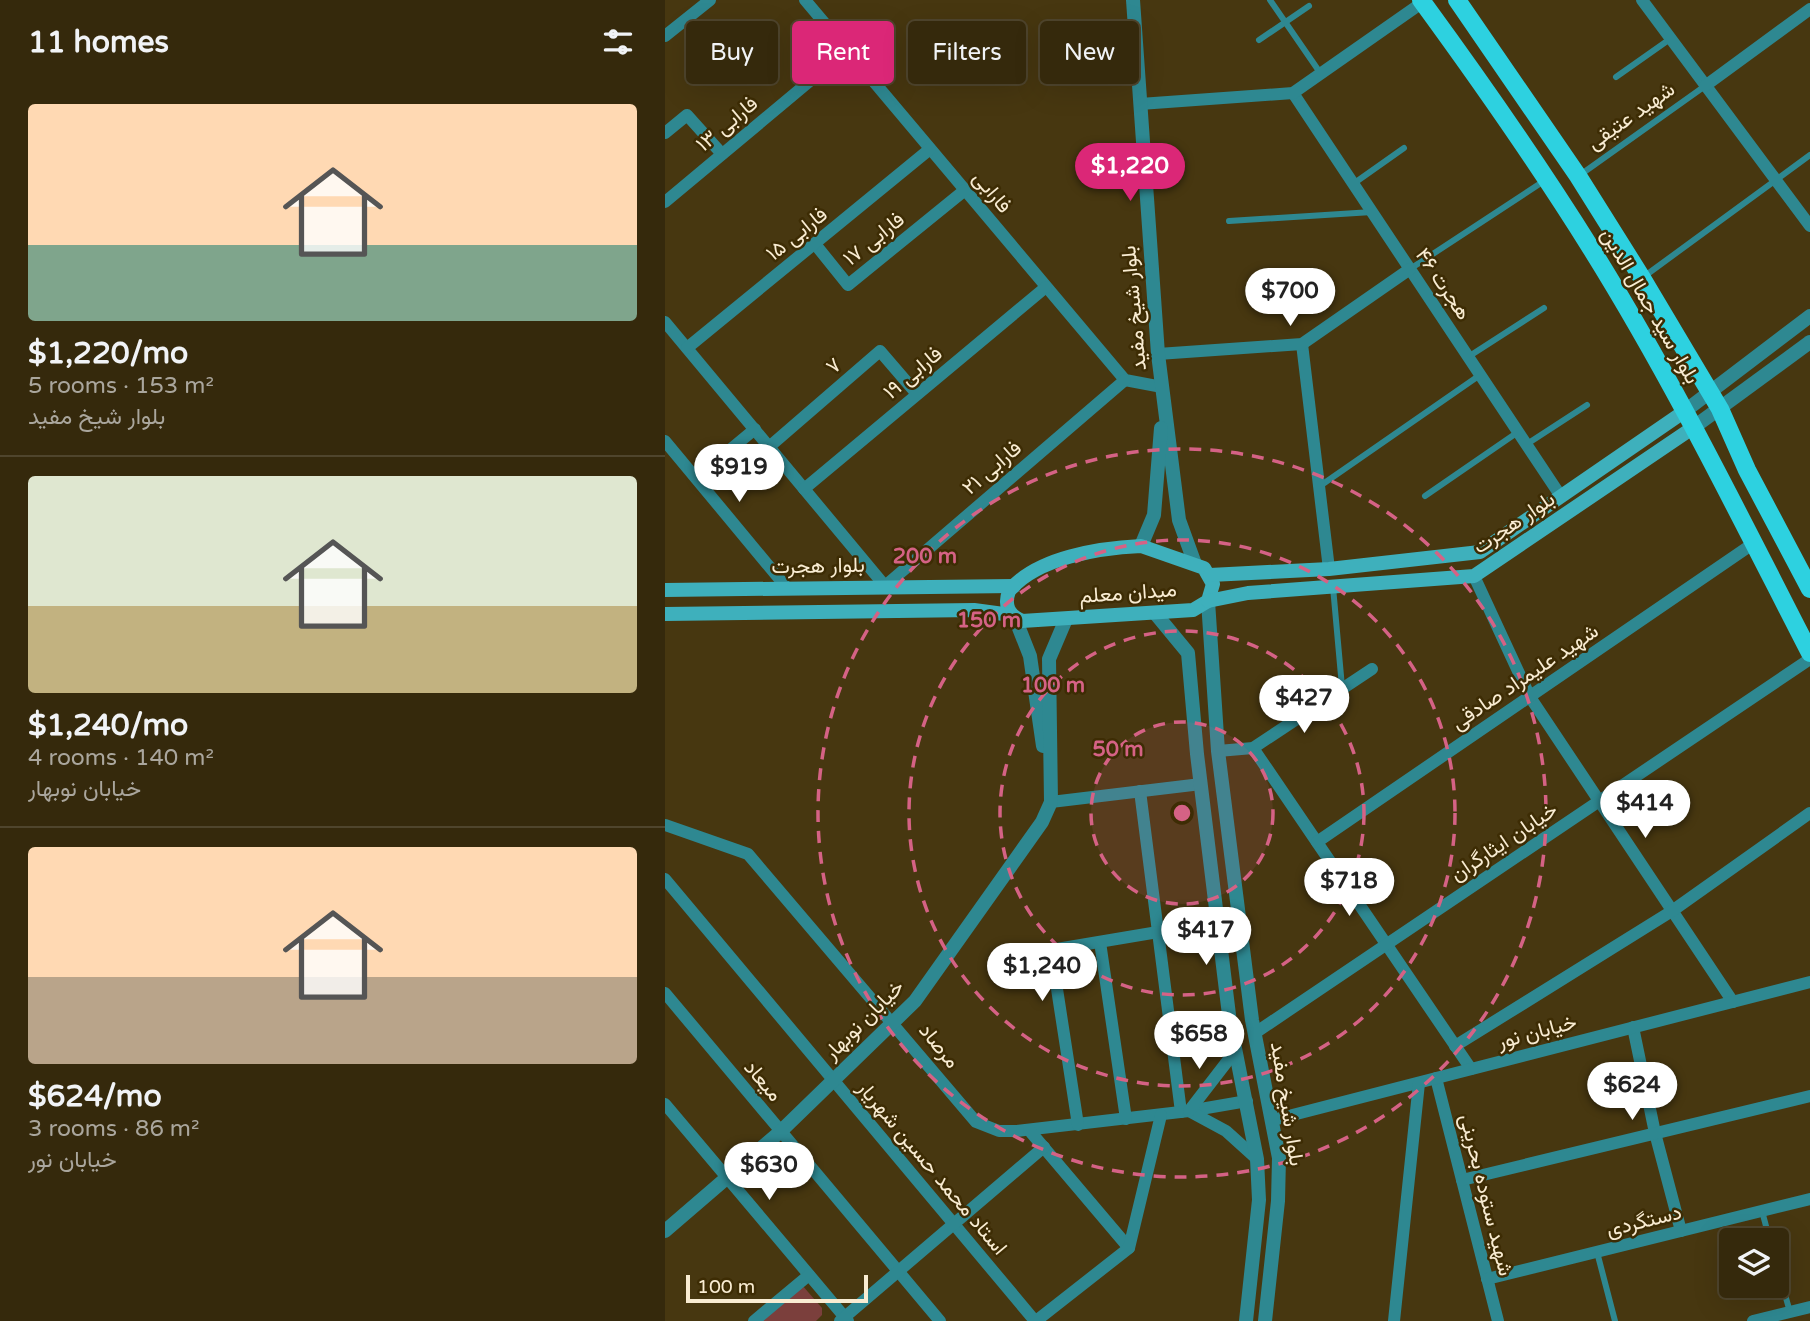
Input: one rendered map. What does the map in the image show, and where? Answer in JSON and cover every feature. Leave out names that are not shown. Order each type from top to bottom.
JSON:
[{"type":"main road","name":"بلوار سید جمال الدین","points":[[1457,0],[1578,176],[1710,391],[1747,470],[1810,589]]},
{"type":"main road","name":"بلوار سید جمال الدین","points":[[1422,1],[1593,251],[1690,419],[1810,653]]},
{"type":"main road","name":"بلوار هجرت","points":[[1210,575],[1329,569],[1481,552],[1560,495],[1690,419]]},
{"type":"main road","name":"بلوار هجرت","points":[[1208,601],[1248,593],[1333,585],[1474,576],[1690,419]]},
{"type":"main road","name":"میدان معلم","points":[[1013,616],[1022,621],[1193,610],[1208,601],[1212,593],[1210,575],[1195,564],[1141,546],[1108,547],[1076,554],[1014,586]]},
{"type":"main road","name":"بلوار هجرت","points":[[665,590],[1014,586]]},
{"type":"main road","points":[[665,614],[974,610],[1013,616],[1007,598],[1014,586]]},
{"type":"street","points":[[665,36],[710,0]]},
{"type":"street","name":"فارابی","points":[[805,0],[822,21]]},
{"type":"street","name":"بلوار شیخ مفید","points":[[1133,0],[1158,354],[1164,402]]},
{"type":"street","points":[[1641,0],[1810,226]]},
{"type":"street","points":[[1140,104],[1293,93],[1422,1]]},
{"type":"street","points":[[1705,86],[1808,8]]},
{"type":"street","points":[[665,202],[805,84]]},
{"type":"street","name":"فارابی ۱۳","points":[[665,202],[806,84]]},
{"type":"street","name":"فارابی","points":[[875,84],[1125,380]]},
{"type":"street","name":"هجرت ۴۶","points":[[1293,93],[1560,495]]},
{"type":"street","points":[[665,133],[687,115],[722,154]]},
{"type":"street","name":"فارابی ۱۵","points":[[687,348],[930,149]]},
{"type":"street","name":"فارابی ۱۷","points":[[815,244],[848,285],[965,190]]},
{"type":"street","points":[[1158,354],[1302,344],[1410,269]]},
{"type":"street","name":"فارابی ۱۹","points":[[804,489],[1046,287]]},
{"type":"street","points":[[1690,419],[1710,391],[1810,317]]},
{"type":"street","points":[[665,321],[885,586]]},
{"type":"street","points":[[1690,419],[1720,410],[1810,342]]},
{"type":"street","points":[[1302,344],[1329,569]]},
{"type":"street","name":"۷","points":[[769,447],[880,351],[917,394]]},
{"type":"street","points":[[1125,380],[1162,387]]},
{"type":"street","name":"فارابی ۲۱","points":[[885,586],[1125,380]]},
{"type":"street","points":[[1141,546],[1154,515],[1164,402]]},
{"type":"street","points":[[1164,402],[1179,520],[1195,564]]},
{"type":"street","points":[[696,478],[755,429]]},
{"type":"street","points":[[665,441],[787,587]]},
{"type":"street","points":[[1154,515],[1168,521],[1179,520]]},
{"type":"street","name":"شهید علیمراد صادقی","points":[[1317,842],[1754,543]]},
{"type":"street","points":[[1474,576],[1530,697],[1733,1002]]},
{"type":"street","name":"بلوار شیخ مفید","points":[[1208,601],[1218,751],[1255,1033],[1279,1158],[1278,1201],[1265,1321]]},
{"type":"street","points":[[1156,613],[1188,653],[1199,648],[1210,651]]},
{"type":"street","points":[[1013,616],[1030,656],[1051,802]]},
{"type":"street","points":[[1051,802],[1049,659],[1066,619]]},
{"type":"street","name":"بلوار شیخ مفید","points":[[1188,653],[1201,784],[1236,1050],[1257,1159],[1259,1200],[1245,1320]]},
{"type":"street","points":[[1030,656],[1049,659]]},
{"type":"street","name":"خیابان ایثارگران","points":[[1255,1033],[1810,659]]},
{"type":"street","points":[[1218,751],[1254,748],[1372,669]]},
{"type":"street","points":[[1254,748],[1471,1069]]},
{"type":"street","points":[[1051,802],[1201,784]]},
{"type":"street","points":[[1140,791],[1185,1112]]},
{"type":"street","name":"خیابان نوبهار","points":[[665,1231],[780,1132],[915,1001],[1034,834],[1051,802]]},
{"type":"street","points":[[1455,1046],[1672,911],[1810,813]]},
{"type":"street","name":"مرصاد","points":[[665,825],[748,854],[976,1122],[999,1131],[1029,1130],[1185,1112],[1247,1101]]},
{"type":"street","name":"استاد محمد حسین شهریار","points":[[665,879],[1035,1321]]},
{"type":"street","points":[[1077,1125],[1051,950],[1158,932]]},
{"type":"street","points":[[1100,942],[1126,1119]]},
{"type":"street","name":"خیابان نور","points":[[1273,1121],[1810,982]]},
{"type":"street","name":"میعاد","points":[[665,993],[940,1321]]},
{"type":"street","points":[[1633,1027],[1655,1133],[1681,1231]]},
{"type":"street","points":[[1185,1112],[1236,1050]]},
{"type":"street","name":"شهید ستوده بحرینی","points":[[1436,1078],[1498,1321]]},
{"type":"street","points":[[1394,1321],[1419,1083]]},
{"type":"street","points":[[1462,1180],[1810,1096]]},
{"type":"street","points":[[665,1104],[844,1320],[1044,1147]]},
{"type":"street","points":[[1185,1112],[1226,1131],[1257,1159]]},
{"type":"street","points":[[1035,1321],[1129,1248],[1161,1115]]},
{"type":"street","points":[[1029,1130],[1129,1248]]},
{"type":"street","name":"دستگردی","points":[[1487,1279],[1810,1199]]},
{"type":"street","points":[[754,1321],[809,1275]]},
{"type":"street","points":[[1753,1321],[1810,1307]]},
{"type":"lane","points":[[1271,0],[1321,74]]},
{"type":"lane","points":[[1259,40],[1309,6]]},
{"type":"lane","points":[[1616,77],[1671,39]]},
{"type":"lane","name":"شهید عتیقی","points":[[1578,176],[1705,86]]},
{"type":"lane","points":[[1353,184],[1404,148]]},
{"type":"lane","points":[[1642,278],[1810,155]]},
{"type":"lane","points":[[1410,269],[1546,180]]},
{"type":"lane","points":[[1229,221],[1372,212]]},
{"type":"lane","points":[[1468,357],[1544,308]]},
{"type":"lane","points":[[1319,487],[1480,375]]},
{"type":"lane","points":[[1527,445],[1587,405]]},
{"type":"lane","points":[[1425,496],[1518,432]]},
{"type":"lane","points":[[1333,585],[1343,689]]},
{"type":"lane","points":[[1762,1211],[1767,1228]]},
{"type":"lane","points":[[1597,1252],[1615,1321]]},
{"type":"lane","points":[[1786,1298],[1790,1312]]},
{"type":"shaded area","points":[[802,1285],[822,1308],[822,1315],[816,1321],[759,1321]]}]
